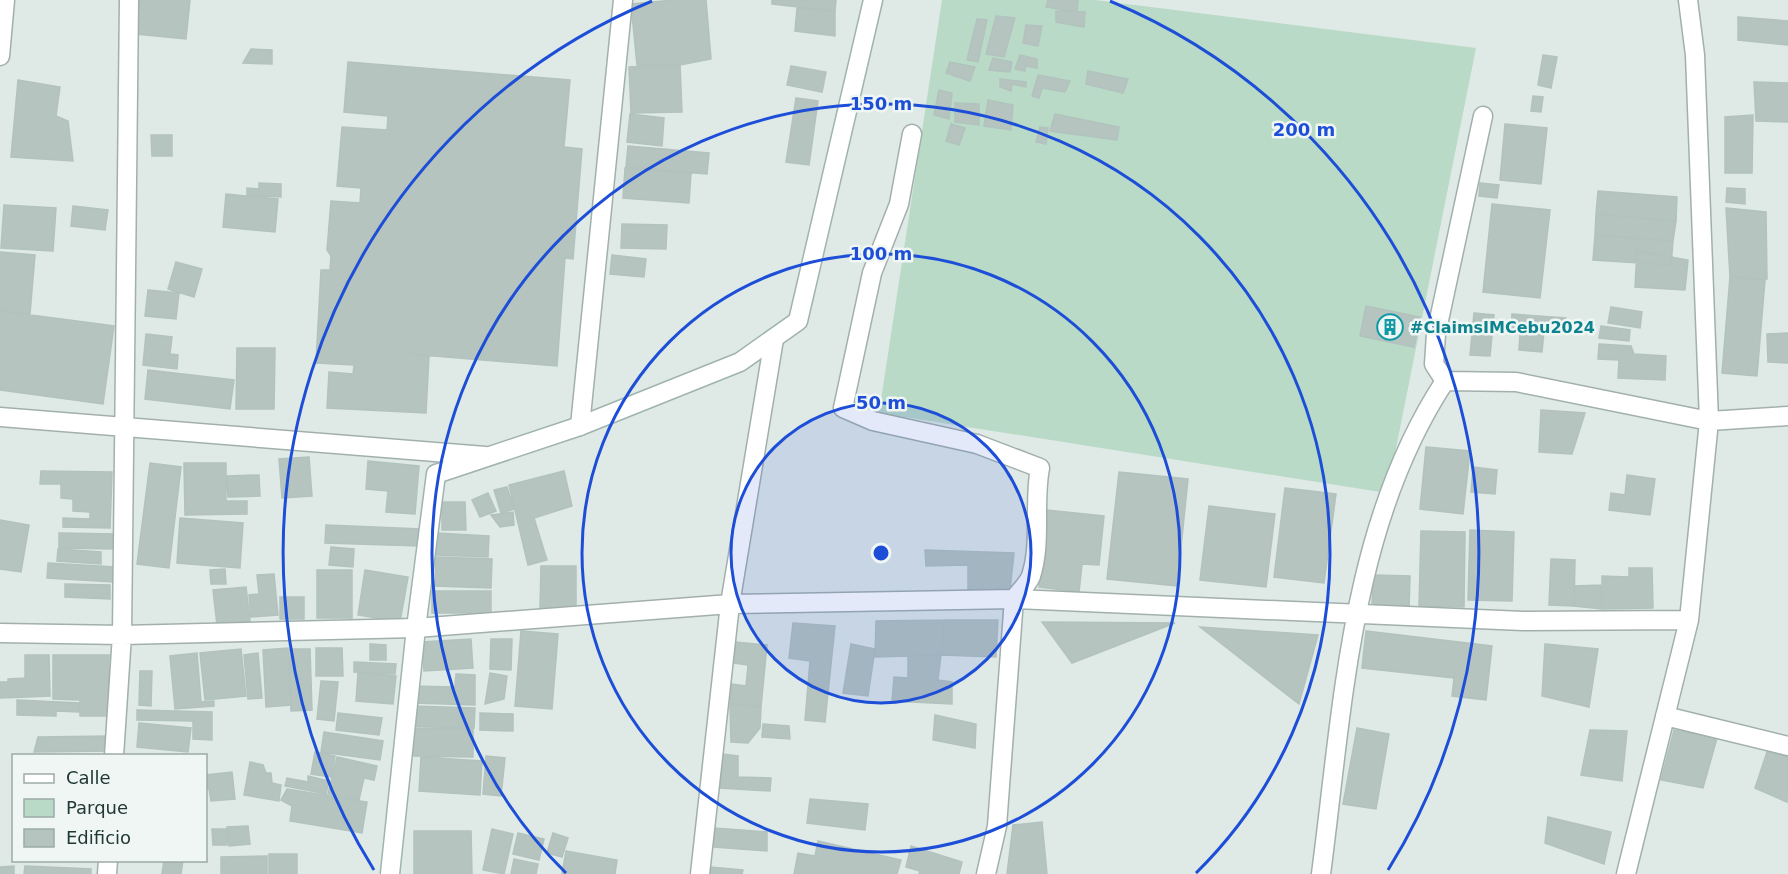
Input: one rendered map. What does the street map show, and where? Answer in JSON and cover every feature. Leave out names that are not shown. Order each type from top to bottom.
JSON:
[{"type":"street","points":[[0,56],[5,0]]},
{"type":"street","points":[[114,754],[122,635],[129,0]]},
{"type":"street","points":[[580,426],[623,0]]},
{"type":"street","points":[[390,874],[416,628],[436,474],[484,456],[580,426],[740,362],[798,321],[873,0]]},
{"type":"street","points":[[1626,874],[1689,620],[1709,422],[1695,55],[1688,0]]},
{"type":"street","points":[[1445,381],[1434,364],[1436,334],[1483,117]]},
{"type":"street","points":[[912,134],[899,204],[872,273],[843,408],[873,421],[977,444],[1040,468],[1036,485],[1036,542],[1030,578],[1014,599],[997,826],[986,874]]},
{"type":"street","points":[[700,874],[730,604],[774,339]]},
{"type":"street","points":[[1445,381],[1516,382],[1709,422],[1788,416]]},
{"type":"street","points":[[1321,874],[1355,614],[1378,532],[1406,454],[1423,415],[1445,381]]},
{"type":"street","points":[[0,417],[484,456]]},
{"type":"street","points":[[0,633],[122,635],[416,628],[730,604],[1014,599],[1523,621],[1689,620]]},
{"type":"street","points":[[1665,716],[1788,746]]},
{"type":"green space","points":[[942,0],[1095,0],[1476,48],[1387,493],[879,413]]},
{"type":"building","points":[[139,0],[190,0],[186,39],[136,34]]},
{"type":"building","points":[[706,0],[711,59],[680,65],[637,65],[631,4]]},
{"type":"building","points":[[772,0],[836,0],[835,11],[772,4]]},
{"type":"building","points":[[1048,0],[1078,0],[1077,12],[1046,7]]},
{"type":"building","points":[[797,8],[835,11],[835,36],[795,31]]},
{"type":"building","points":[[1056,11],[1085,12],[1084,27],[1056,22]]},
{"type":"building","points":[[996,16],[1015,18],[1004,57],[986,54]]},
{"type":"building","points":[[1738,17],[1788,21],[1788,45],[1738,40]]},
{"type":"building","points":[[977,19],[987,20],[978,62],[967,60]]},
{"type":"building","points":[[1026,25],[1042,26],[1038,46],[1023,43]]},
{"type":"building","points":[[251,49],[272,50],[272,64],[243,63]]},
{"type":"building","points":[[1020,55],[1037,59],[1037,68],[1025,66],[1025,71],[1015,69]]},
{"type":"building","points":[[1543,55],[1557,57],[1551,88],[1538,85]]},
{"type":"building","points":[[993,58],[1012,62],[1010,72],[989,70]]},
{"type":"building","points":[[348,62],[570,80],[564,147],[582,149],[573,259],[565,258],[557,366],[410,354],[429,356],[426,413],[327,408],[329,372],[353,374],[354,365],[316,363],[321,270],[330,270],[331,256],[327,250],[331,201],[360,203],[361,188],[337,186],[342,127],[387,130],[388,116],[344,112]]},
{"type":"building","points":[[950,62],[975,67],[970,81],[946,73]]},
{"type":"building","points":[[680,65],[682,112],[631,113],[629,67]]},
{"type":"building","points":[[791,66],[826,72],[822,92],[787,85]]},
{"type":"building","points":[[1088,71],[1128,79],[1123,93],[1086,84]]},
{"type":"building","points":[[1038,75],[1070,81],[1065,92],[1042,88],[1039,98],[1032,96]]},
{"type":"building","points":[[1000,79],[1026,82],[1026,87],[1012,84],[1011,91],[1000,87]]},
{"type":"building","points":[[18,80],[60,87],[56,116],[68,121],[73,161],[11,157]]},
{"type":"building","points":[[1754,82],[1788,83],[1788,122],[1756,121]]},
{"type":"building","points":[[939,90],[952,93],[949,119],[934,115]]},
{"type":"building","points":[[1533,96],[1543,97],[1541,112],[1531,111]]},
{"type":"building","points":[[796,98],[818,101],[809,165],[786,162]]},
{"type":"building","points":[[988,100],[1013,105],[1011,130],[984,126]]},
{"type":"building","points":[[955,103],[979,104],[979,125],[955,122]]},
{"type":"building","points":[[630,114],[664,118],[662,146],[627,142]]},
{"type":"building","points":[[1055,114],[1119,127],[1117,140],[1050,131]]},
{"type":"building","points":[[1753,115],[1752,173],[1725,173],[1725,117]]},
{"type":"building","points":[[951,124],[965,128],[959,145],[946,141]]},
{"type":"building","points":[[1505,124],[1547,128],[1541,184],[1500,180]]},
{"type":"building","points":[[1040,127],[1048,128],[1046,144],[1036,142]]},
{"type":"building","points":[[151,135],[172,135],[172,156],[152,156]]},
{"type":"building","points":[[628,146],[709,153],[707,174],[626,167]]},
{"type":"building","points":[[625,168],[691,173],[689,203],[623,198]]},
{"type":"building","points":[[259,183],[281,184],[281,197],[247,195],[247,188],[259,189]]},
{"type":"building","points":[[1480,183],[1499,185],[1497,198],[1479,196]]},
{"type":"building","points":[[1727,188],[1745,189],[1745,204],[1726,202]]},
{"type":"building","points":[[1598,191],[1677,197],[1676,221],[1596,214]]},
{"type":"building","points":[[226,194],[278,199],[275,232],[223,227]]},
{"type":"building","points":[[1492,204],[1550,210],[1540,298],[1483,292]]},
{"type":"building","points":[[4,205],[56,208],[53,251],[1,248]]},
{"type":"building","points":[[73,206],[108,210],[105,230],[71,226]]},
{"type":"building","points":[[1726,208],[1766,212],[1767,279],[1730,277]]},
{"type":"building","points":[[1596,214],[1676,221],[1673,241],[1595,235]]},
{"type":"building","points":[[622,224],[667,225],[666,249],[621,248]]},
{"type":"building","points":[[1595,235],[1673,241],[1671,265],[1593,260]]},
{"type":"building","points":[[1637,251],[1688,260],[1685,290],[1635,287]]},
{"type":"building","points":[[0,252],[35,255],[30,314],[0,311]]},
{"type":"building","points":[[612,255],[646,259],[644,277],[610,274]]},
{"type":"building","points":[[176,262],[202,269],[194,297],[168,289]]},
{"type":"building","points":[[1730,277],[1765,280],[1757,376],[1722,373]]},
{"type":"building","points":[[148,290],[179,293],[176,319],[145,316]]},
{"type":"building","name":"#ClaimsIMCebu2024","points":[[1366,306],[1420,317],[1414,347],[1360,336]]},
{"type":"building","points":[[1611,307],[1642,312],[1640,328],[1608,323]]},
{"type":"building","points":[[0,311],[114,326],[103,404],[0,390]]},
{"type":"building","points":[[1474,313],[1494,315],[1490,356],[1470,355]]},
{"type":"building","points":[[1512,314],[1566,318],[1565,332],[1544,331],[1542,352],[1519,350],[1520,333],[1510,332]]},
{"type":"building","points":[[1601,326],[1630,330],[1629,341],[1599,338]]},
{"type":"building","points":[[1788,333],[1788,363],[1768,362],[1767,334]]},
{"type":"building","points":[[146,334],[172,337],[170,354],[178,355],[177,369],[143,365]]},
{"type":"building","points":[[1599,344],[1631,346],[1634,354],[1666,356],[1665,380],[1618,378],[1619,360],[1598,359]]},
{"type":"building","points":[[237,348],[275,348],[274,409],[236,409]]},
{"type":"building","points":[[148,370],[234,380],[230,409],[145,399]]},
{"type":"building","points":[[1541,410],[1585,413],[1572,454],[1539,452]]},
{"type":"building","points":[[1426,447],[1470,451],[1463,514],[1420,509]]},
{"type":"building","points":[[309,457],[312,496],[282,498],[279,459]]},
{"type":"building","points":[[368,461],[419,466],[415,514],[386,512],[388,491],[366,489]]},
{"type":"building","points":[[150,463],[181,467],[169,568],[137,564]]},
{"type":"building","points":[[184,463],[226,463],[226,501],[247,501],[247,514],[185,515]]},
{"type":"building","points":[[1473,467],[1497,470],[1495,494],[1471,492]]},
{"type":"building","points":[[41,471],[112,472],[110,528],[63,527],[63,518],[90,519],[90,512],[73,511],[73,499],[61,498],[61,484],[40,484]]},
{"type":"building","points":[[564,471],[572,506],[534,518],[547,560],[528,565],[509,485]]},
{"type":"building","points":[[1119,472],[1188,479],[1177,586],[1107,579]]},
{"type":"building","points":[[259,475],[260,496],[228,497],[227,476]]},
{"type":"building","points":[[1627,475],[1655,479],[1650,515],[1609,510],[1611,493],[1625,495]]},
{"type":"building","points":[[507,487],[514,509],[501,513],[494,490]]},
{"type":"building","points":[[1285,488],[1336,494],[1324,583],[1274,577]]},
{"type":"building","points":[[488,493],[496,511],[480,517],[472,500]]},
{"type":"building","points":[[442,502],[465,502],[466,530],[442,530]]},
{"type":"building","points":[[1209,506],[1275,514],[1266,587],[1200,580]]},
{"type":"building","points":[[1046,510],[1104,516],[1099,565],[1082,564],[1079,592],[1039,587]]},
{"type":"building","points":[[513,512],[514,525],[500,527],[491,515]]},
{"type":"building","points":[[180,518],[243,523],[240,568],[177,563]]},
{"type":"building","points":[[0,520],[29,525],[21,572],[0,569]]},
{"type":"building","points":[[326,525],[421,529],[420,546],[325,543]]},
{"type":"building","points":[[1470,530],[1514,532],[1512,601],[1468,600]]},
{"type":"building","points":[[1421,531],[1465,532],[1464,607],[1419,606]]},
{"type":"building","points":[[59,533],[115,534],[115,549],[59,548]]},
{"type":"building","points":[[436,533],[489,536],[488,557],[435,555]]},
{"type":"building","points":[[331,547],[354,549],[353,567],[329,565]]},
{"type":"building","points":[[58,549],[101,552],[101,564],[57,561]]},
{"type":"building","points":[[925,550],[1014,553],[1010,590],[968,590],[968,565],[926,566]]},
{"type":"building","points":[[436,557],[492,559],[491,588],[435,586]]},
{"type":"building","points":[[1551,559],[1575,560],[1574,606],[1549,605]]},
{"type":"building","points":[[48,563],[115,567],[114,582],[47,578]]},
{"type":"building","points":[[541,566],[576,566],[576,610],[540,610]]},
{"type":"building","points":[[1629,568],[1652,568],[1653,608],[1602,609],[1602,576],[1629,577]]},
{"type":"building","points":[[225,569],[226,584],[211,584],[210,570]]},
{"type":"building","points":[[317,570],[352,570],[352,618],[317,618]]},
{"type":"building","points":[[365,570],[408,577],[400,622],[358,615]]},
{"type":"building","points":[[274,574],[278,615],[251,617],[249,595],[259,594],[257,575]]},
{"type":"building","points":[[1373,575],[1410,576],[1409,609],[1372,608]]},
{"type":"building","points":[[65,584],[110,585],[110,599],[65,597]]},
{"type":"building","points":[[1601,585],[1602,609],[1574,606],[1574,586]]},
{"type":"building","points":[[246,587],[250,621],[217,625],[213,590]]},
{"type":"building","points":[[432,591],[491,591],[491,613],[432,613]]},
{"type":"building","points":[[280,597],[304,597],[304,619],[280,619]]},
{"type":"building","points":[[944,620],[998,620],[996,657],[941,655]]},
{"type":"building","points":[[944,620],[941,655],[875,657],[876,621]]},
{"type":"building","points":[[1042,622],[1175,623],[1072,663]]},
{"type":"building","points":[[793,623],[835,626],[825,722],[805,720],[810,661],[789,658]]},
{"type":"building","points":[[1200,627],[1318,635],[1299,704]]},
{"type":"building","points":[[521,631],[558,634],[552,709],[515,706]]},
{"type":"building","points":[[1366,631],[1492,646],[1486,700],[1452,696],[1454,678],[1362,668]]},
{"type":"building","points":[[471,639],[473,668],[424,671],[422,642]]},
{"type":"building","points":[[491,639],[512,639],[511,670],[490,669]]},
{"type":"building","points":[[735,642],[767,645],[761,707],[730,704],[732,684],[746,686],[748,665],[734,663]]},
{"type":"building","points":[[370,644],[386,645],[386,660],[370,660]]},
{"type":"building","points":[[851,644],[875,649],[868,696],[843,693]]},
{"type":"building","points":[[1545,644],[1598,649],[1589,707],[1542,696]]},
{"type":"building","points":[[288,648],[291,705],[266,707],[263,650]]},
{"type":"building","points":[[316,648],[342,648],[343,676],[316,676]]},
{"type":"building","points":[[241,649],[246,696],[205,700],[200,653]]},
{"type":"building","points":[[290,649],[310,649],[312,710],[291,711]]},
{"type":"building","points":[[197,653],[201,702],[214,701],[214,706],[175,709],[170,656]]},
{"type":"building","points":[[258,653],[262,698],[248,699],[244,655]]},
{"type":"building","points":[[25,655],[49,655],[50,696],[0,698],[0,682],[25,678]]},
{"type":"building","points":[[53,655],[109,655],[108,716],[80,716],[80,700],[53,699]]},
{"type":"building","points":[[941,655],[938,680],[952,682],[952,704],[892,701],[894,677],[908,678],[908,656]]},
{"type":"building","points":[[354,662],[396,664],[395,674],[354,672]]},
{"type":"building","points":[[140,671],[152,671],[151,706],[139,705]]},
{"type":"building","points":[[358,673],[396,676],[393,704],[356,701]]},
{"type":"building","points":[[490,673],[507,676],[504,699],[485,704]]},
{"type":"building","points":[[456,674],[475,675],[475,705],[414,703],[414,686],[455,687]]},
{"type":"building","points":[[321,681],[338,682],[334,721],[317,719]]},
{"type":"building","points":[[17,700],[79,703],[79,712],[56,711],[56,716],[17,715]]},
{"type":"building","points":[[730,704],[761,707],[760,728],[748,743],[731,742]]},
{"type":"building","points":[[411,706],[475,708],[474,728],[411,726]]},
{"type":"building","points":[[137,710],[212,712],[212,740],[193,739],[193,721],[137,720]]},
{"type":"building","points":[[338,713],[382,718],[379,735],[336,730]]},
{"type":"building","points":[[480,713],[513,714],[513,731],[480,730]]},
{"type":"building","points":[[935,715],[976,724],[975,748],[933,740]]},
{"type":"building","points":[[139,723],[191,728],[188,752],[137,747]]},
{"type":"building","points":[[763,724],[789,726],[790,739],[762,737]]},
{"type":"building","points":[[413,728],[473,729],[473,757],[412,756]]},
{"type":"building","points":[[1357,728],[1389,734],[1376,809],[1343,804]]},
{"type":"building","points":[[1590,730],[1627,731],[1622,781],[1581,775]]},
{"type":"building","points":[[1674,730],[1717,738],[1703,788],[1661,780]]},
{"type":"building","points":[[324,732],[383,741],[380,760],[321,752]]},
{"type":"building","points":[[110,736],[110,751],[34,752],[38,737]]},
{"type":"building","points":[[315,752],[335,756],[331,777],[311,774]]},
{"type":"building","points":[[1767,752],[1788,757],[1787,802],[1755,788]]},
{"type":"building","points":[[722,754],[738,756],[738,777],[771,778],[770,791],[720,788]]},
{"type":"building","points":[[486,756],[505,758],[501,796],[483,794]]},
{"type":"building","points":[[337,757],[377,766],[374,780],[364,778],[359,800],[328,794]]},
{"type":"building","points":[[421,757],[482,761],[480,795],[419,791]]},
{"type":"building","points":[[250,762],[263,765],[266,773],[271,773],[272,783],[281,785],[279,801],[244,795]]},
{"type":"building","points":[[232,772],[235,799],[211,801],[209,789],[207,789],[207,775]]},
{"type":"building","points":[[308,776],[329,781],[326,794],[285,786],[287,778],[308,782]]},
{"type":"building","points":[[287,789],[367,802],[362,833],[290,821],[292,806],[281,800]]},
{"type":"building","points":[[810,799],[868,804],[865,830],[807,823]]},
{"type":"building","points":[[1548,817],[1611,832],[1604,864],[1545,843]]},
{"type":"building","points":[[1042,822],[1047,874],[1007,874],[1013,825]]},
{"type":"building","points":[[248,826],[250,844],[229,846],[227,827]]},
{"type":"building","points":[[714,828],[767,832],[767,851],[714,847]]},
{"type":"building","points":[[212,829],[227,829],[227,845],[213,845]]},
{"type":"building","points":[[492,829],[513,834],[504,874],[483,870]]},
{"type":"building","points":[[414,831],[471,831],[472,874],[414,874]]},
{"type":"building","points":[[518,833],[544,839],[539,860],[513,854]]},
{"type":"building","points":[[553,833],[568,838],[562,857],[547,853]]},
{"type":"building","points":[[818,841],[901,860],[897,874],[794,874],[798,853],[815,856]]},
{"type":"building","points":[[911,846],[962,862],[959,874],[919,874],[920,871],[906,867]]},
{"type":"building","points":[[566,851],[617,860],[615,874],[562,874]]},
{"type":"building","points":[[269,854],[297,854],[297,874],[269,874]]},
{"type":"building","points":[[267,856],[267,874],[221,874],[221,857]]},
{"type":"building","points":[[514,859],[538,864],[536,874],[511,874]]},
{"type":"building","points":[[164,862],[183,862],[181,874],[162,874]]},
{"type":"building","points":[[14,866],[14,874],[0,874],[0,867]]},
{"type":"building","points":[[25,866],[91,869],[91,874],[24,874]]},
{"type":"building","points":[[709,867],[743,870],[742,874],[708,874]]},
{"type":"place","name":"#ClaimsIMCebu2024","points":[[1390,327]]}]
